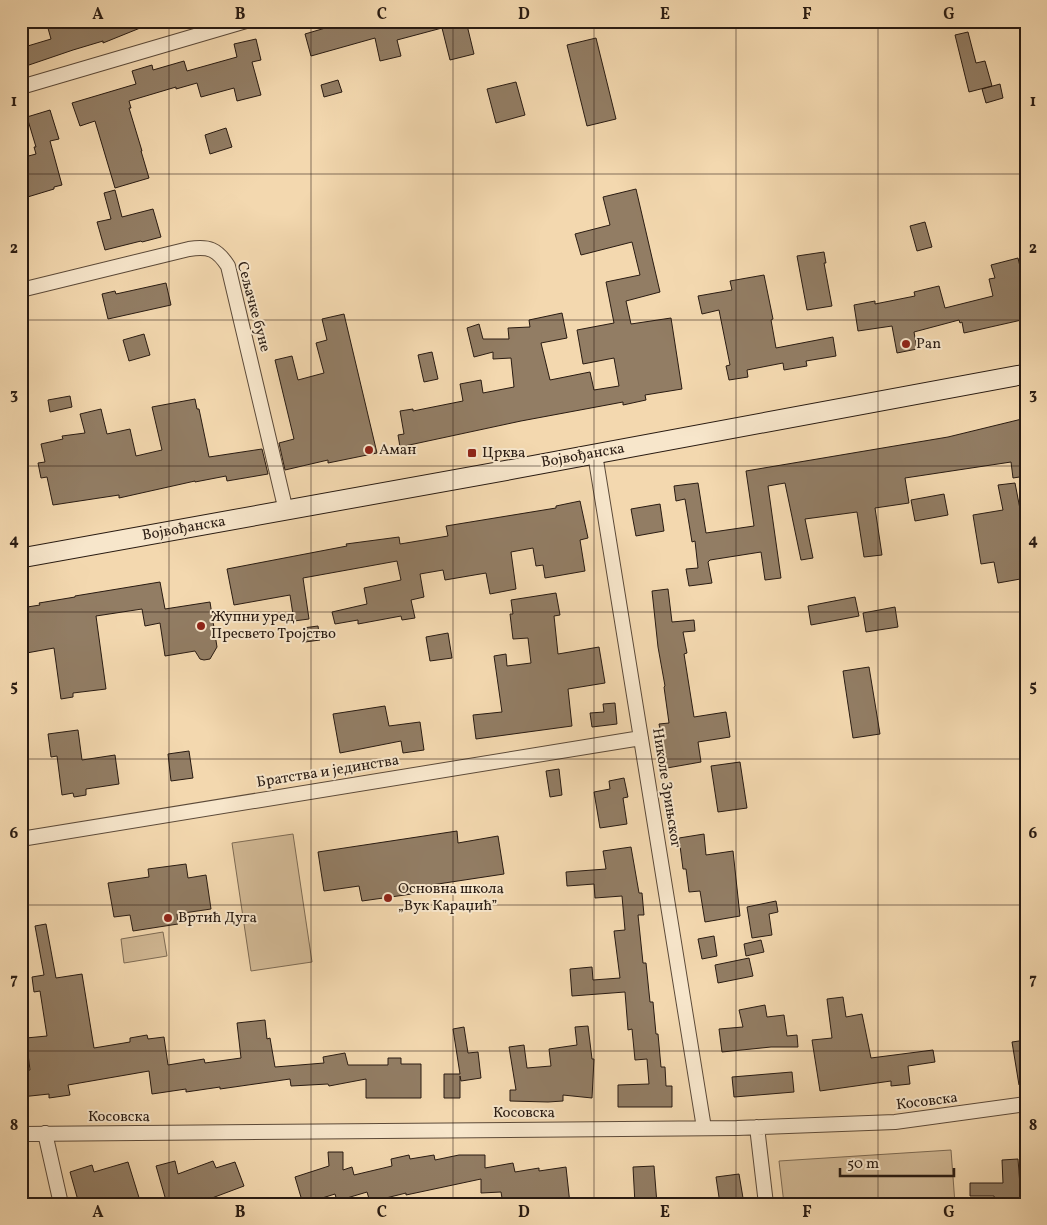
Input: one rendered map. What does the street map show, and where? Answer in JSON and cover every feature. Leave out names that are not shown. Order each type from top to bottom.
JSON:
[{"type":"main road","name":"Војвођанска","points":[[21,558],[1026,374]]},
{"type":"street","points":[[21,87],[246,21]]},
{"type":"street","name":"Сељачке буне","points":[[21,290],[189,249],[214,250],[228,266],[286,511]]},
{"type":"street","name":"Николе Зрињског","points":[[595,454],[704,1128]]},
{"type":"street","name":"Братства и јединства","points":[[21,839],[641,738]]},
{"type":"street","name":"Косовска","points":[[21,1134],[756,1127],[895,1122],[1025,1107]]},
{"type":"street","points":[[756,1127],[766,1204]]},
{"type":"street","points":[[45,1133],[60,1204]]},
{"type":"shaded area","points":[[293,834],[312,962],[251,971],[232,843]]},
{"type":"shaded area","points":[[163,932],[167,956],[124,963],[121,939]]},
{"type":"shaded area","points":[[951,1150],[955,1204],[784,1204],[779,1161]]},
{"type":"building","points":[[46,21],[155,22],[103,43],[103,41],[26,66],[21,48],[51,39]]},
{"type":"building","points":[[349,21],[451,21],[451,23],[466,21],[474,54],[450,60],[442,28],[397,40],[401,56],[380,61],[375,38],[311,56],[305,34]]},
{"type":"building","points":[[968,32],[976,63],[985,61],[992,86],[969,92],[955,35]]},
{"type":"building","points":[[596,38],[616,119],[587,126],[567,45]]},
{"type":"building","points":[[256,39],[261,60],[252,62],[261,95],[237,101],[234,88],[201,97],[197,83],[176,89],[176,87],[129,101],[131,108],[129,108],[149,178],[115,188],[95,121],[80,126],[72,103],[136,84],[132,71],[152,65],[153,70],[184,61],[187,71],[237,57],[234,44]]},
{"type":"building","points":[[338,80],[342,92],[324,97],[321,85]]},
{"type":"building","points":[[516,82],[525,115],[496,123],[487,89]]},
{"type":"building","points":[[1000,84],[1003,98],[986,103],[982,89]]},
{"type":"building","points":[[50,110],[59,139],[50,141],[62,185],[21,199],[21,158],[36,154],[34,147],[36,147],[27,117]]},
{"type":"building","points":[[226,128],[232,147],[210,154],[205,135]]},
{"type":"building","points":[[636,189],[660,292],[626,301],[631,324],[671,318],[682,389],[645,395],[646,400],[623,405],[623,402],[521,421],[400,447],[398,435],[404,434],[400,411],[413,409],[413,411],[463,401],[460,384],[481,380],[483,393],[514,387],[511,358],[493,359],[493,352],[474,357],[467,328],[479,324],[483,339],[509,339],[508,328],[530,327],[529,320],[562,313],[567,338],[541,343],[550,380],[590,372],[594,390],[619,386],[614,358],[583,364],[577,330],[614,323],[606,282],[640,275],[632,242],[581,255],[575,234],[610,225],[603,197]]},
{"type":"building","points":[[115,190],[122,217],[153,209],[161,237],[105,250],[97,222],[111,219],[104,193]]},
{"type":"building","points":[[925,222],[932,247],[917,251],[910,226]]},
{"type":"building","points":[[824,252],[826,263],[824,263],[832,306],[807,310],[797,256]]},
{"type":"building","points":[[1018,258],[1026,292],[1026,319],[964,333],[962,322],[960,323],[959,320],[914,332],[917,349],[897,353],[892,326],[858,331],[854,305],[875,301],[875,304],[915,296],[914,292],[939,286],[945,308],[993,296],[989,279],[995,278],[991,265]]},
{"type":"building","points":[[764,275],[773,319],[771,320],[776,348],[833,337],[836,356],[806,361],[807,366],[784,370],[783,363],[747,370],[748,377],[729,380],[726,366],[730,365],[719,310],[702,314],[698,296],[732,290],[730,281]]},
{"type":"building","points":[[166,283],[171,305],[108,319],[102,294],[115,291],[116,294]]},
{"type":"building","points":[[344,314],[377,453],[328,463],[328,460],[285,470],[279,443],[294,439],[275,360],[292,356],[298,380],[324,373],[316,343],[327,340],[322,319]]},
{"type":"building","points":[[144,334],[150,355],[129,361],[123,340]]},
{"type":"building","points":[[432,352],[438,379],[424,382],[418,355]]},
{"type":"building","points":[[70,396],[72,407],[50,412],[48,400]]},
{"type":"building","points":[[195,399],[197,409],[199,409],[209,457],[262,449],[268,474],[227,481],[226,476],[119,498],[119,495],[53,505],[47,477],[41,478],[38,463],[45,462],[41,444],[63,439],[62,436],[85,433],[80,414],[101,409],[107,434],[130,429],[136,456],[162,450],[152,407]]},
{"type":"building","points":[[1026,418],[1026,476],[1013,478],[1011,462],[905,478],[909,503],[875,508],[882,555],[864,557],[857,512],[805,519],[813,558],[801,560],[785,483],[768,486],[781,578],[765,580],[761,552],[710,560],[708,562],[712,583],[689,586],[686,569],[698,568],[695,541],[692,542],[685,499],[676,501],[674,486],[698,483],[706,533],[754,526],[746,471],[948,437]]},
{"type":"building","points":[[1015,483],[1026,540],[1026,578],[998,583],[994,562],[981,564],[973,515],[1003,510],[998,485]]},
{"type":"building","points":[[944,494],[948,515],[915,521],[911,500]]},
{"type":"building","points":[[580,501],[588,538],[580,540],[585,571],[545,578],[543,565],[536,566],[533,548],[511,552],[516,589],[490,594],[486,573],[445,580],[443,570],[420,574],[424,597],[411,600],[415,618],[402,620],[401,616],[358,624],[358,620],[335,624],[332,612],[367,604],[364,588],[401,580],[397,561],[303,578],[309,619],[294,621],[290,595],[234,605],[227,569],[347,546],[346,544],[399,537],[400,544],[448,536],[446,526],[556,508],[556,506]]},
{"type":"building","points":[[660,504],[664,531],[636,536],[631,509]]},
{"type":"building","points":[[160,582],[165,609],[210,602],[217,647],[210,659],[200,659],[195,651],[165,656],[160,623],[145,626],[142,609],[96,616],[106,689],[73,693],[73,697],[61,699],[54,648],[21,654],[21,608],[75,596]]},
{"type":"building","points":[[668,589],[672,622],[694,620],[695,631],[683,632],[687,653],[684,654],[694,717],[726,712],[730,737],[698,742],[701,762],[667,768],[659,724],[669,723],[652,591]]},
{"type":"building","points":[[556,593],[560,615],[554,616],[558,654],[599,647],[605,683],[568,689],[572,726],[476,739],[473,715],[502,712],[494,656],[506,654],[507,666],[531,663],[528,638],[513,639],[510,614],[513,614],[511,600]]},
{"type":"building","points":[[855,597],[859,616],[811,625],[808,606]]},
{"type":"building","points":[[895,607],[898,627],[866,632],[863,613]]},
{"type":"building","points":[[318,626],[320,640],[305,642],[303,628]]},
{"type":"building","points":[[448,633],[452,658],[430,661],[426,637]]},
{"type":"building","points":[[869,667],[880,734],[853,738],[843,671]]},
{"type":"building","points":[[615,703],[617,724],[592,727],[590,713],[604,712],[603,704]]},
{"type":"building","points":[[385,706],[389,726],[420,722],[424,750],[403,753],[401,741],[340,753],[333,714]]},
{"type":"building","points":[[78,730],[82,760],[115,755],[119,784],[86,789],[86,795],[74,797],[73,793],[62,795],[57,756],[51,757],[48,734]]},
{"type":"building","points":[[189,751],[193,778],[171,781],[168,754]]},
{"type":"building","points":[[740,762],[747,808],[718,812],[711,766]]},
{"type":"building","points":[[559,769],[562,795],[550,797],[546,771]]},
{"type":"building","points":[[624,778],[628,797],[623,798],[627,824],[600,828],[594,792],[610,789],[609,781]]},
{"type":"building","points":[[457,831],[458,843],[498,836],[504,874],[418,887],[419,893],[362,901],[359,886],[324,891],[318,852]]},
{"type":"building","points":[[704,834],[706,855],[733,851],[740,916],[705,922],[700,891],[689,892],[686,869],[683,869],[679,838]]},
{"type":"building","points":[[631,847],[639,893],[642,893],[644,915],[638,915],[643,963],[646,963],[650,1002],[653,1002],[661,1067],[665,1067],[666,1086],[672,1086],[672,1107],[618,1107],[618,1085],[649,1084],[647,1059],[635,1060],[632,1029],[628,1030],[625,992],[572,996],[570,969],[592,967],[593,980],[620,978],[614,931],[625,930],[622,896],[595,898],[594,884],[567,886],[566,872],[606,869],[603,851]]},
{"type":"building","points":[[186,864],[188,878],[206,875],[211,909],[177,914],[178,924],[133,931],[130,915],[114,917],[108,883],[149,877],[148,869]]},
{"type":"building","points":[[776,901],[778,912],[769,914],[772,935],[752,938],[747,907]]},
{"type":"building","points":[[46,924],[56,978],[82,974],[94,1048],[130,1042],[130,1038],[147,1035],[148,1039],[164,1037],[168,1065],[204,1059],[205,1063],[241,1058],[237,1023],[265,1020],[267,1039],[270,1038],[275,1067],[324,1063],[323,1057],[345,1053],[348,1065],[388,1065],[388,1058],[401,1058],[401,1064],[421,1064],[421,1098],[366,1098],[366,1079],[329,1086],[328,1084],[291,1086],[290,1079],[220,1089],[220,1087],[186,1092],[186,1089],[152,1094],[149,1071],[68,1085],[70,1095],[49,1098],[49,1094],[21,1097],[21,1071],[30,1070],[26,1038],[47,1036],[40,991],[34,992],[32,977],[44,975],[35,926]]},
{"type":"building","points":[[714,936],[717,956],[702,959],[698,939]]},
{"type":"building","points":[[761,940],[764,952],[746,956],[744,944]]},
{"type":"building","points":[[749,958],[753,976],[718,983],[715,965]]},
{"type":"building","points":[[843,997],[846,1017],[862,1014],[871,1058],[933,1050],[935,1062],[908,1066],[910,1084],[891,1086],[891,1081],[820,1091],[812,1040],[832,1038],[827,999]]},
{"type":"building","points":[[765,1005],[767,1017],[784,1015],[787,1036],[797,1035],[798,1047],[771,1047],[722,1052],[719,1029],[743,1027],[739,1010]]},
{"type":"building","points":[[588,1026],[592,1059],[594,1059],[592,1098],[563,1095],[563,1101],[510,1101],[510,1090],[516,1090],[509,1047],[524,1045],[527,1068],[551,1066],[549,1049],[577,1045],[575,1027]]},
{"type":"building","points":[[464,1027],[468,1053],[478,1052],[481,1078],[461,1081],[460,1076],[460,1098],[444,1098],[444,1074],[460,1074],[453,1029]]},
{"type":"building","points":[[1026,1040],[1026,1085],[1019,1085],[1012,1042]]},
{"type":"building","points":[[792,1072],[794,1092],[734,1097],[732,1077]]},
{"type":"building","points":[[328,1152],[343,1152],[343,1170],[352,1167],[354,1175],[392,1166],[391,1159],[409,1155],[410,1159],[434,1155],[435,1160],[459,1155],[485,1155],[485,1168],[513,1163],[515,1172],[539,1168],[539,1171],[566,1167],[570,1204],[503,1204],[501,1192],[481,1193],[481,1179],[406,1195],[406,1193],[370,1202],[367,1192],[337,1201],[335,1194],[303,1204],[295,1177],[329,1166]]},
{"type":"building","points":[[1018,1159],[1021,1199],[995,1201],[994,1196],[970,1196],[970,1183],[1003,1183],[1002,1160]]},
{"type":"building","points":[[175,1161],[178,1174],[213,1161],[216,1168],[235,1162],[244,1186],[196,1204],[167,1204],[156,1166]]},
{"type":"building","points":[[128,1162],[141,1204],[79,1204],[70,1172],[92,1165],[94,1172]]},
{"type":"building","points":[[654,1166],[657,1204],[635,1204],[633,1167]]},
{"type":"building","points":[[739,1174],[744,1204],[720,1204],[716,1177]]},
{"type":"place","name":"Pan","points":[[906,344]]},
{"type":"place","name":"Аман","points":[[369,450]]},
{"type":"place","name":"Црква","points":[[472,453]]},
{"type":"place","name":"Жупни уред Пресвето Тројство","points":[[201,626]]},
{"type":"place","name":"Основна школа „Вук Караџић”","points":[[388,898]]},
{"type":"place","name":"Вртић Дуга","points":[[168,918]]}]
